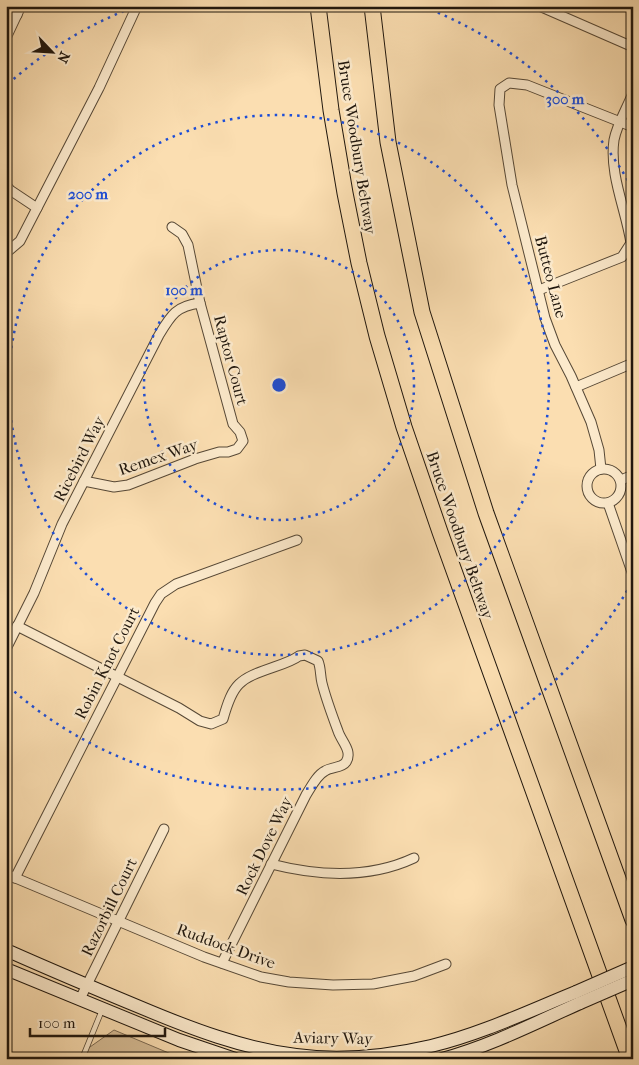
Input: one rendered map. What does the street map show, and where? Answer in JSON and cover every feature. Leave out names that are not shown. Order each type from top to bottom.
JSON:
[{"type":"highway","name":"Bruce Woodbury Beltway","points":[[318,6],[331,110],[345,193],[359,263],[377,336],[404,427],[437,524],[630,1059]]},
{"type":"highway","name":"Bruce Woodbury Beltway","points":[[372,6],[388,142],[422,312],[486,513],[633,920]]},
{"type":"main road","name":"Aviary Way","points":[[9,952],[210,1036],[298,1057],[313,1058],[375,1055],[429,1046],[471,1034],[633,980]]},
{"type":"main road","name":"Aviary Way","points":[[442,1059],[467,1052],[500,1039],[633,967]]},
{"type":"main road","points":[[6,969],[194,1046],[235,1059]]},
{"type":"street","points":[[6,253],[20,241],[99,88],[137,6]]},
{"type":"street","points":[[543,7],[633,47]]},
{"type":"street","points":[[6,10],[19,10],[6,38]]},
{"type":"street","name":"Butteo Lane","points":[[601,468],[595,436],[576,387],[551,333],[538,290],[508,161],[499,105],[500,89],[509,83],[527,84],[620,122]]},
{"type":"street","points":[[538,290],[622,257],[628,250],[631,243],[614,158],[614,140],[633,93]]},
{"type":"street","points":[[620,122],[633,127]]},
{"type":"street","points":[[6,185],[10,190],[37,208]]},
{"type":"street","name":"Raptor Court","points":[[172,227],[182,234],[188,245],[200,303],[233,424],[240,432],[243,440],[240,445]]},
{"type":"street","name":"Ricebird Way","points":[[6,648],[34,593],[62,524],[168,318],[178,308],[186,304],[200,303]]},
{"type":"street","points":[[576,387],[633,363]]},
{"type":"street","name":"Remex Way","points":[[84,481],[114,487],[128,485],[195,459],[219,452],[228,452],[240,445]]},
{"type":"street","points":[[601,468],[613,471],[621,480],[620,494],[608,503],[595,501],[589,495],[587,488],[590,476],[594,471],[601,468]]},
{"type":"street","points":[[621,480],[633,475]]},
{"type":"street","points":[[608,503],[633,575]]},
{"type":"street","name":"Robin Knot Court","points":[[11,876],[155,603],[168,588],[176,584],[297,540]]},
{"type":"street","points":[[17,626],[117,677]]},
{"type":"street","name":"Rock Dove Way","points":[[117,677],[179,708],[200,721],[215,723],[223,719],[226,704],[240,681],[299,656],[309,657],[318,661],[321,666],[322,683],[338,733],[349,753],[346,762],[341,766],[332,767],[323,772],[312,784],[222,963]]},
{"type":"street","name":"Razorbill Court","points":[[80,999],[164,829]]},
{"type":"street","points":[[271,864],[312,872],[364,872],[392,867],[414,858]]},
{"type":"street","name":"Ruddock Drive","points":[[11,876],[222,963],[261,977],[289,982],[334,985],[373,984],[414,976],[446,964]]},
{"type":"lane","points":[[82,1059],[102,1009]]},
{"type":"shaded area","points":[[114,1030],[183,1059],[73,1059]]}]
